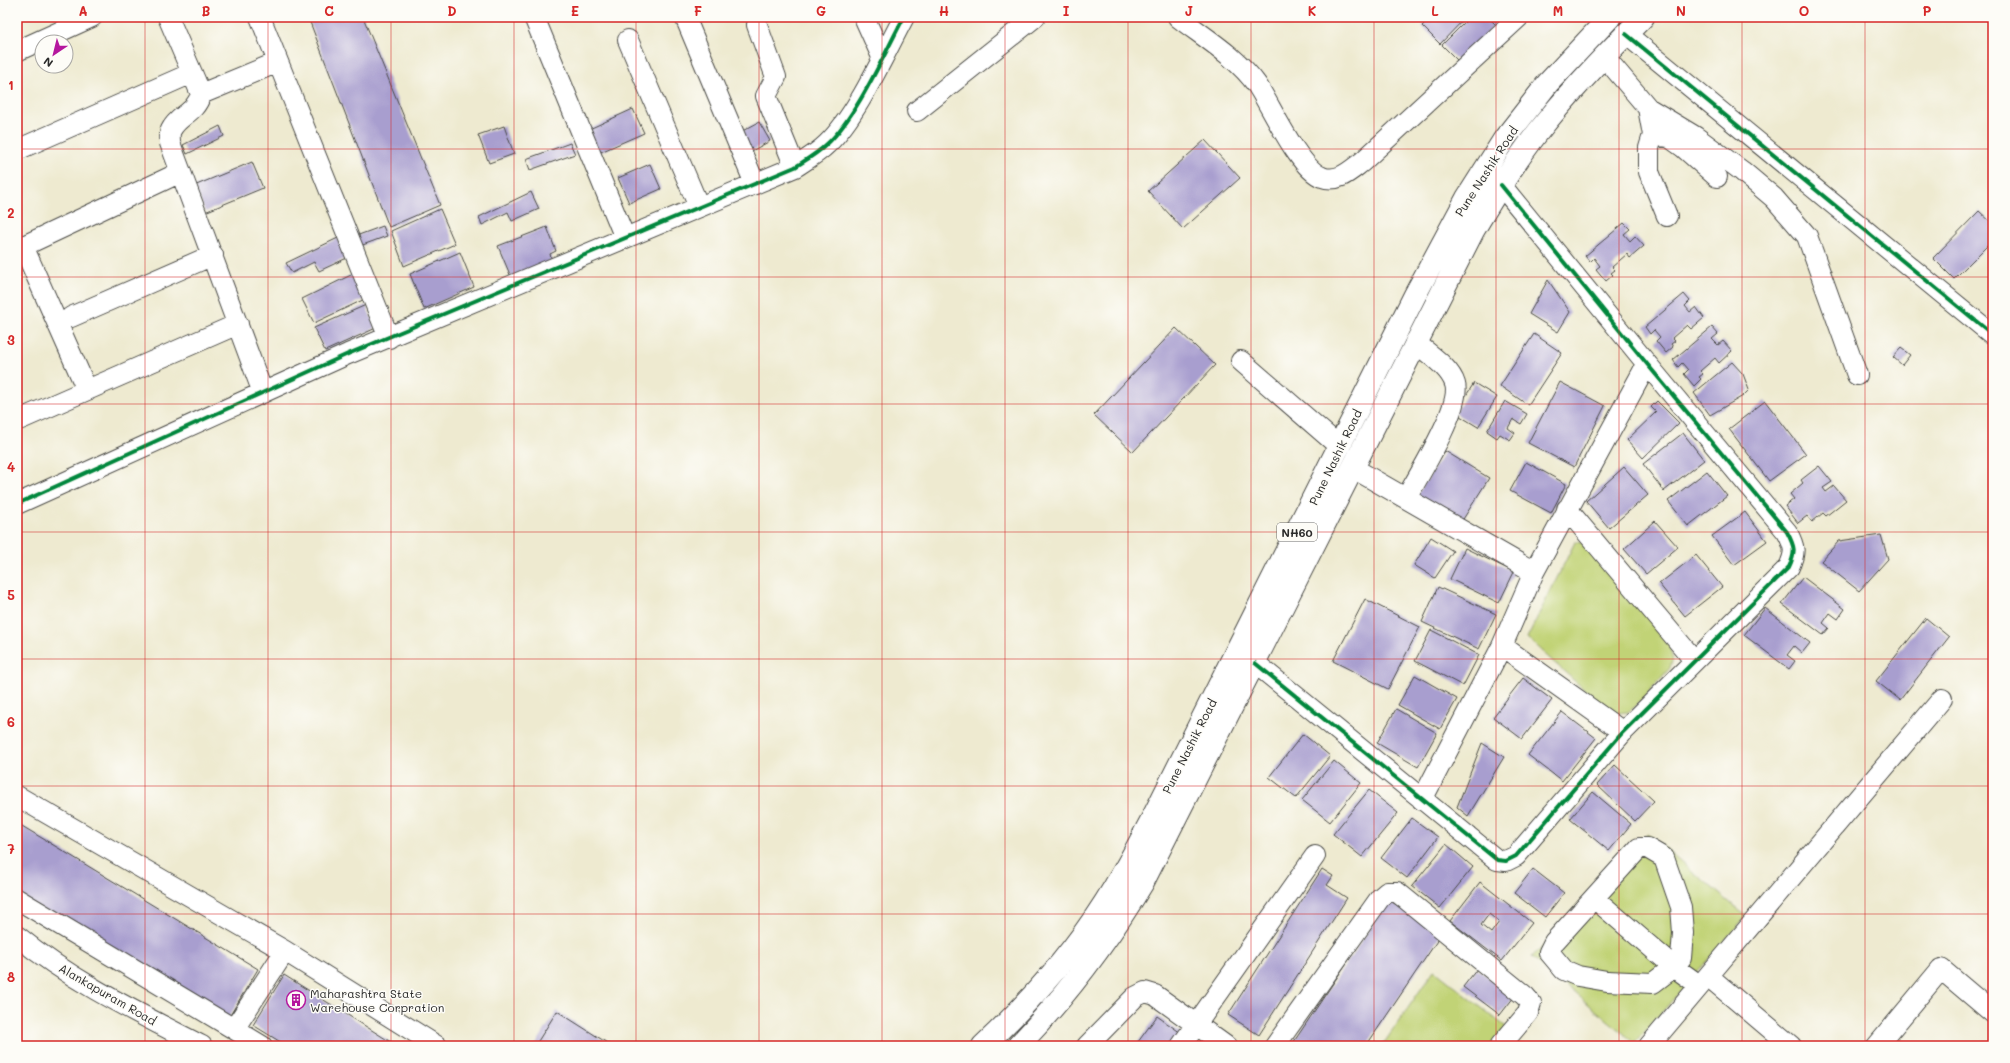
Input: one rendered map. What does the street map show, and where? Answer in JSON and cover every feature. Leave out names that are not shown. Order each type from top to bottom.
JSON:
[{"type":"highway","name":"Pune Nashik Road","points":[[984,1046],[1037,990],[1082,936],[1115,888],[1153,817],[1415,295],[1467,198],[1505,138],[1548,83],[1610,17]]},
{"type":"highway","name":"Pune Nashik Road","points":[[1018,1046],[1052,1010],[1093,959],[1116,926],[1143,882],[1171,831],[1415,342],[1473,231],[1501,185],[1538,132],[1604,56],[1643,17]]},
{"type":"street","points":[[17,51],[92,17]]},
{"type":"street","points":[[168,17],[201,94],[198,104],[170,131],[170,143],[213,255],[263,393]]},
{"type":"street","points":[[260,17],[389,338]]},
{"type":"street","points":[[534,17],[625,238]]},
{"type":"street","points":[[685,17],[755,184]]},
{"type":"street","points":[[864,17],[882,56]]},
{"type":"street","points":[[17,504],[389,338],[795,167],[827,144],[842,127],[904,17]]},
{"type":"street","points":[[917,111],[1035,17]]},
{"type":"street","points":[[1178,17],[1242,67],[1256,85],[1293,146],[1308,166],[1321,177],[1334,179],[1346,175],[1362,162],[1520,17]]},
{"type":"street","points":[[757,25],[776,77],[766,96],[795,167]]},
{"type":"street","points":[[1626,34],[1993,334]]},
{"type":"street","points":[[628,40],[699,207]]},
{"type":"street","points":[[1604,56],[1648,108],[1696,137],[1742,171],[1774,198],[1807,236],[1857,375]]},
{"type":"street","points":[[201,94],[278,62]]},
{"type":"street","points":[[17,150],[192,73]]},
{"type":"street","points":[[1648,108],[1653,135],[1649,148],[1649,172],[1667,216]]},
{"type":"street","points":[[1653,135],[1669,137],[1683,147],[1717,178]]},
{"type":"street","points":[[87,390],[20,247],[182,172]]},
{"type":"street","points":[[1255,663],[1497,860],[1506,862],[1516,856],[1623,732],[1789,567],[1794,556],[1794,544],[1787,532],[1501,185]]},
{"type":"street","points":[[71,317],[213,255]]},
{"type":"street","points":[[22,419],[238,324]]},
{"type":"street","points":[[1406,498],[1441,435],[1452,409],[1456,385],[1447,370],[1415,342]]},
{"type":"street","points":[[1241,361],[1340,447]]},
{"type":"street","points":[[1422,800],[1502,646],[1534,572],[1647,364]]},
{"type":"street","points":[[1353,468],[1534,572]]},
{"type":"street","points":[[1567,509],[1694,660]]},
{"type":"street","points":[[1502,646],[1623,732]]},
{"type":"street","points":[[1649,1046],[1942,699]]},
{"type":"street","points":[[17,796],[286,951],[437,1046]]},
{"type":"street","points":[[1639,848],[1647,848],[1664,858],[1681,907],[1684,933],[1681,958],[1674,967],[1653,983],[1607,981],[1578,976],[1564,970],[1549,952],[1554,942],[1639,848]]},
{"type":"street","points":[[1181,1046],[1315,856]]},
{"type":"street","points":[[1275,1046],[1380,898],[1387,892],[1397,892],[1525,996],[1531,1003],[1528,1012],[1500,1046]]},
{"type":"street","points":[[1594,898],[1674,967],[1704,980],[1721,984],[1791,1046]]},
{"type":"street","points":[[17,900],[262,1046]]},
{"type":"street","name":"Alankapuram Road","points":[[17,936],[83,982],[128,1009],[202,1046]]},
{"type":"street","points":[[234,1029],[286,951]]},
{"type":"street","points":[[1877,1046],[1941,969],[1993,1013]]},
{"type":"street","points":[[1087,1046],[1135,997],[1145,992],[1155,995],[1226,1046]]},
{"type":"green space","points":[[1575,542],[1583,543],[1667,639],[1673,659],[1670,668],[1636,706],[1628,712],[1609,712],[1527,638]]},
{"type":"green space","points":[[1648,834],[1746,916],[1635,1043],[1532,957]]},
{"type":"green space","points":[[1434,970],[1506,1027],[1490,1046],[1382,1046]]},
{"type":"building","points":[[308,17],[363,17],[440,205],[389,227]]},
{"type":"building","points":[[1431,17],[1466,17],[1440,44],[1422,26]]},
{"type":"building","points":[[1470,17],[1488,17],[1496,25],[1458,61],[1442,45]]},
{"type":"building","points":[[633,109],[644,133],[596,154],[585,131]]},
{"type":"building","points":[[759,122],[770,141],[748,153],[737,134]]},
{"type":"building","points":[[220,126],[224,136],[187,154],[183,145]]},
{"type":"building","points":[[504,126],[514,154],[489,163],[478,135]]},
{"type":"building","points":[[1205,140],[1240,178],[1183,229],[1148,191]]},
{"type":"building","points":[[570,143],[575,154],[530,170],[526,159]]},
{"type":"building","points":[[252,162],[263,188],[205,212],[194,186]]},
{"type":"building","points":[[650,164],[661,189],[629,203],[618,178]]},
{"type":"building","points":[[531,192],[539,209],[512,221],[508,212],[482,225],[479,217]]},
{"type":"building","points":[[440,209],[455,244],[404,266],[391,231]]},
{"type":"building","points":[[1979,211],[1993,224],[1993,240],[1954,279],[1933,258]]},
{"type":"building","points":[[1624,223],[1630,229],[1624,234],[1630,241],[1635,236],[1644,246],[1630,258],[1627,254],[1612,267],[1615,270],[1611,273],[1613,275],[1606,281],[1596,269],[1600,266],[1594,258],[1590,262],[1585,256]]},
{"type":"building","points":[[383,226],[387,236],[360,246],[356,236]]},
{"type":"building","points":[[547,227],[556,251],[550,254],[552,261],[511,277],[498,246]]},
{"type":"building","points":[[338,238],[347,258],[319,271],[314,262],[292,273],[286,263]]},
{"type":"building","points":[[460,252],[474,287],[424,309],[410,274]]},
{"type":"building","points":[[353,274],[365,299],[314,323],[302,299]]},
{"type":"building","points":[[1548,280],[1570,312],[1558,332],[1529,314]]},
{"type":"building","points":[[1684,294],[1690,301],[1685,306],[1690,312],[1696,307],[1704,318],[1691,329],[1687,325],[1672,338],[1675,341],[1671,344],[1673,347],[1666,353],[1656,341],[1660,337],[1654,330],[1650,334],[1645,327]]},
{"type":"building","points":[[366,305],[376,328],[325,351],[314,328]]},
{"type":"building","points":[[1712,327],[1718,334],[1712,339],[1718,345],[1723,341],[1732,351],[1719,363],[1715,358],[1700,371],[1703,374],[1699,377],[1701,379],[1694,386],[1684,374],[1688,370],[1682,363],[1678,367],[1673,360]]},
{"type":"building","points":[[1176,328],[1215,365],[1133,452],[1094,415]]},
{"type":"building","points":[[1534,334],[1562,353],[1528,405],[1500,386]]},
{"type":"building","points":[[1901,348],[1910,355],[1902,365],[1893,357]]},
{"type":"building","points":[[1732,362],[1743,374],[1749,390],[1743,396],[1710,415],[1694,393]]},
{"type":"building","points":[[1560,382],[1605,406],[1574,467],[1528,443]]},
{"type":"building","points":[[1474,383],[1497,397],[1478,427],[1455,413]]},
{"type":"building","points":[[1505,401],[1527,414],[1521,424],[1513,419],[1508,428],[1515,433],[1510,440],[1500,434],[1497,438],[1487,431]]},
{"type":"building","points":[[1657,401],[1679,423],[1643,458],[1627,440],[1656,412],[1651,407]]},
{"type":"building","points":[[1765,401],[1806,454],[1769,481],[1729,429]]},
{"type":"building","points":[[1683,433],[1704,460],[1664,491],[1643,464]]},
{"type":"building","points":[[1445,451],[1489,478],[1460,524],[1416,497]]},
{"type":"building","points":[[1526,462],[1566,484],[1551,513],[1510,491]]},
{"type":"building","points":[[1819,466],[1832,482],[1823,488],[1826,492],[1834,486],[1846,500],[1826,516],[1823,513],[1812,522],[1807,516],[1798,523],[1785,506],[1794,499],[1790,494],[1803,483],[1801,480]]},
{"type":"building","points":[[1624,467],[1648,495],[1609,528],[1586,501]]},
{"type":"building","points":[[1707,471],[1727,496],[1688,526],[1668,501]]},
{"type":"building","points":[[1745,512],[1767,541],[1734,565],[1712,536]]},
{"type":"building","points":[[1655,521],[1678,547],[1646,574],[1624,549]]},
{"type":"building","points":[[1881,535],[1888,559],[1859,591],[1821,561],[1839,541]]},
{"type":"building","points":[[1431,537],[1453,551],[1435,578],[1414,565]]},
{"type":"building","points":[[1465,548],[1514,572],[1499,603],[1450,579]]},
{"type":"building","points":[[1696,555],[1722,587],[1685,616],[1659,584]]},
{"type":"building","points":[[1803,577],[1845,609],[1838,619],[1830,613],[1823,623],[1829,628],[1823,635],[1782,604]]},
{"type":"building","points":[[1438,587],[1496,614],[1479,649],[1422,622]]},
{"type":"building","points":[[1365,599],[1420,627],[1388,689],[1333,661]]},
{"type":"building","points":[[1765,608],[1810,643],[1802,653],[1794,646],[1787,655],[1795,661],[1789,669],[1744,635]]},
{"type":"building","points":[[1926,618],[1949,637],[1900,700],[1876,681]]},
{"type":"building","points":[[1431,630],[1479,655],[1463,686],[1415,661]]},
{"type":"building","points":[[1415,675],[1457,699],[1440,729],[1398,705]]},
{"type":"building","points":[[1523,678],[1552,700],[1522,739],[1493,717]]},
{"type":"building","points":[[1396,709],[1437,733],[1418,767],[1377,743]]},
{"type":"building","points":[[1562,712],[1596,738],[1562,781],[1528,755]]},
{"type":"building","points":[[1303,734],[1330,756],[1296,798],[1269,777]]},
{"type":"building","points":[[1482,743],[1504,757],[1468,816],[1457,807]]},
{"type":"building","points":[[1334,761],[1361,783],[1330,822],[1302,800]]},
{"type":"building","points":[[1615,765],[1654,801],[1635,821],[1597,785]]},
{"type":"building","points":[[1369,790],[1398,813],[1362,857],[1333,834]]},
{"type":"building","points":[[1593,792],[1631,824],[1609,851],[1570,819]]},
{"type":"building","points":[[1412,818],[1438,837],[1407,878],[1381,858]]},
{"type":"building","points":[[17,823],[258,969],[226,1022],[17,895]]},
{"type":"building","points":[[1446,844],[1473,867],[1440,908],[1412,886]]},
{"type":"building","points":[[1322,869],[1333,876],[1327,885],[1347,898],[1259,1035],[1228,1015]]},
{"type":"building","points":[[1533,869],[1564,893],[1545,917],[1514,893]]},
{"type":"building","points":[[1480,882],[1532,923],[1502,961],[1450,921]],"holes":[[[1489,914],[1499,922],[1491,933],[1481,925]]]},
{"type":"building","points":[[1389,900],[1441,935],[1366,1046],[1291,1046]]},
{"type":"building","points":[[1477,969],[1514,997],[1500,1015],[1463,987]]},
{"type":"building","name":"Maharashtra State Warehouse Corpration","points":[[284,975],[397,1046],[287,1046],[253,1025]]},
{"type":"building","points":[[557,1011],[612,1046],[535,1046]]},
{"type":"building","points":[[1157,1016],[1181,1033],[1172,1046],[1135,1046]]},
{"type":"cycle path","points":[[17,504],[348,354],[795,167],[823,147],[849,118],[869,84],[904,17]]},
{"type":"cycle path","points":[[1626,34],[1993,335]]},
{"type":"cycle path","points":[[1255,663],[1497,860],[1506,861],[1516,856],[1623,732],[1789,567],[1794,550],[1787,532],[1501,185]]},
{"type":"place","name":"Maharashtra State Warehouse Corpration","points":[[296,1000]]}]
